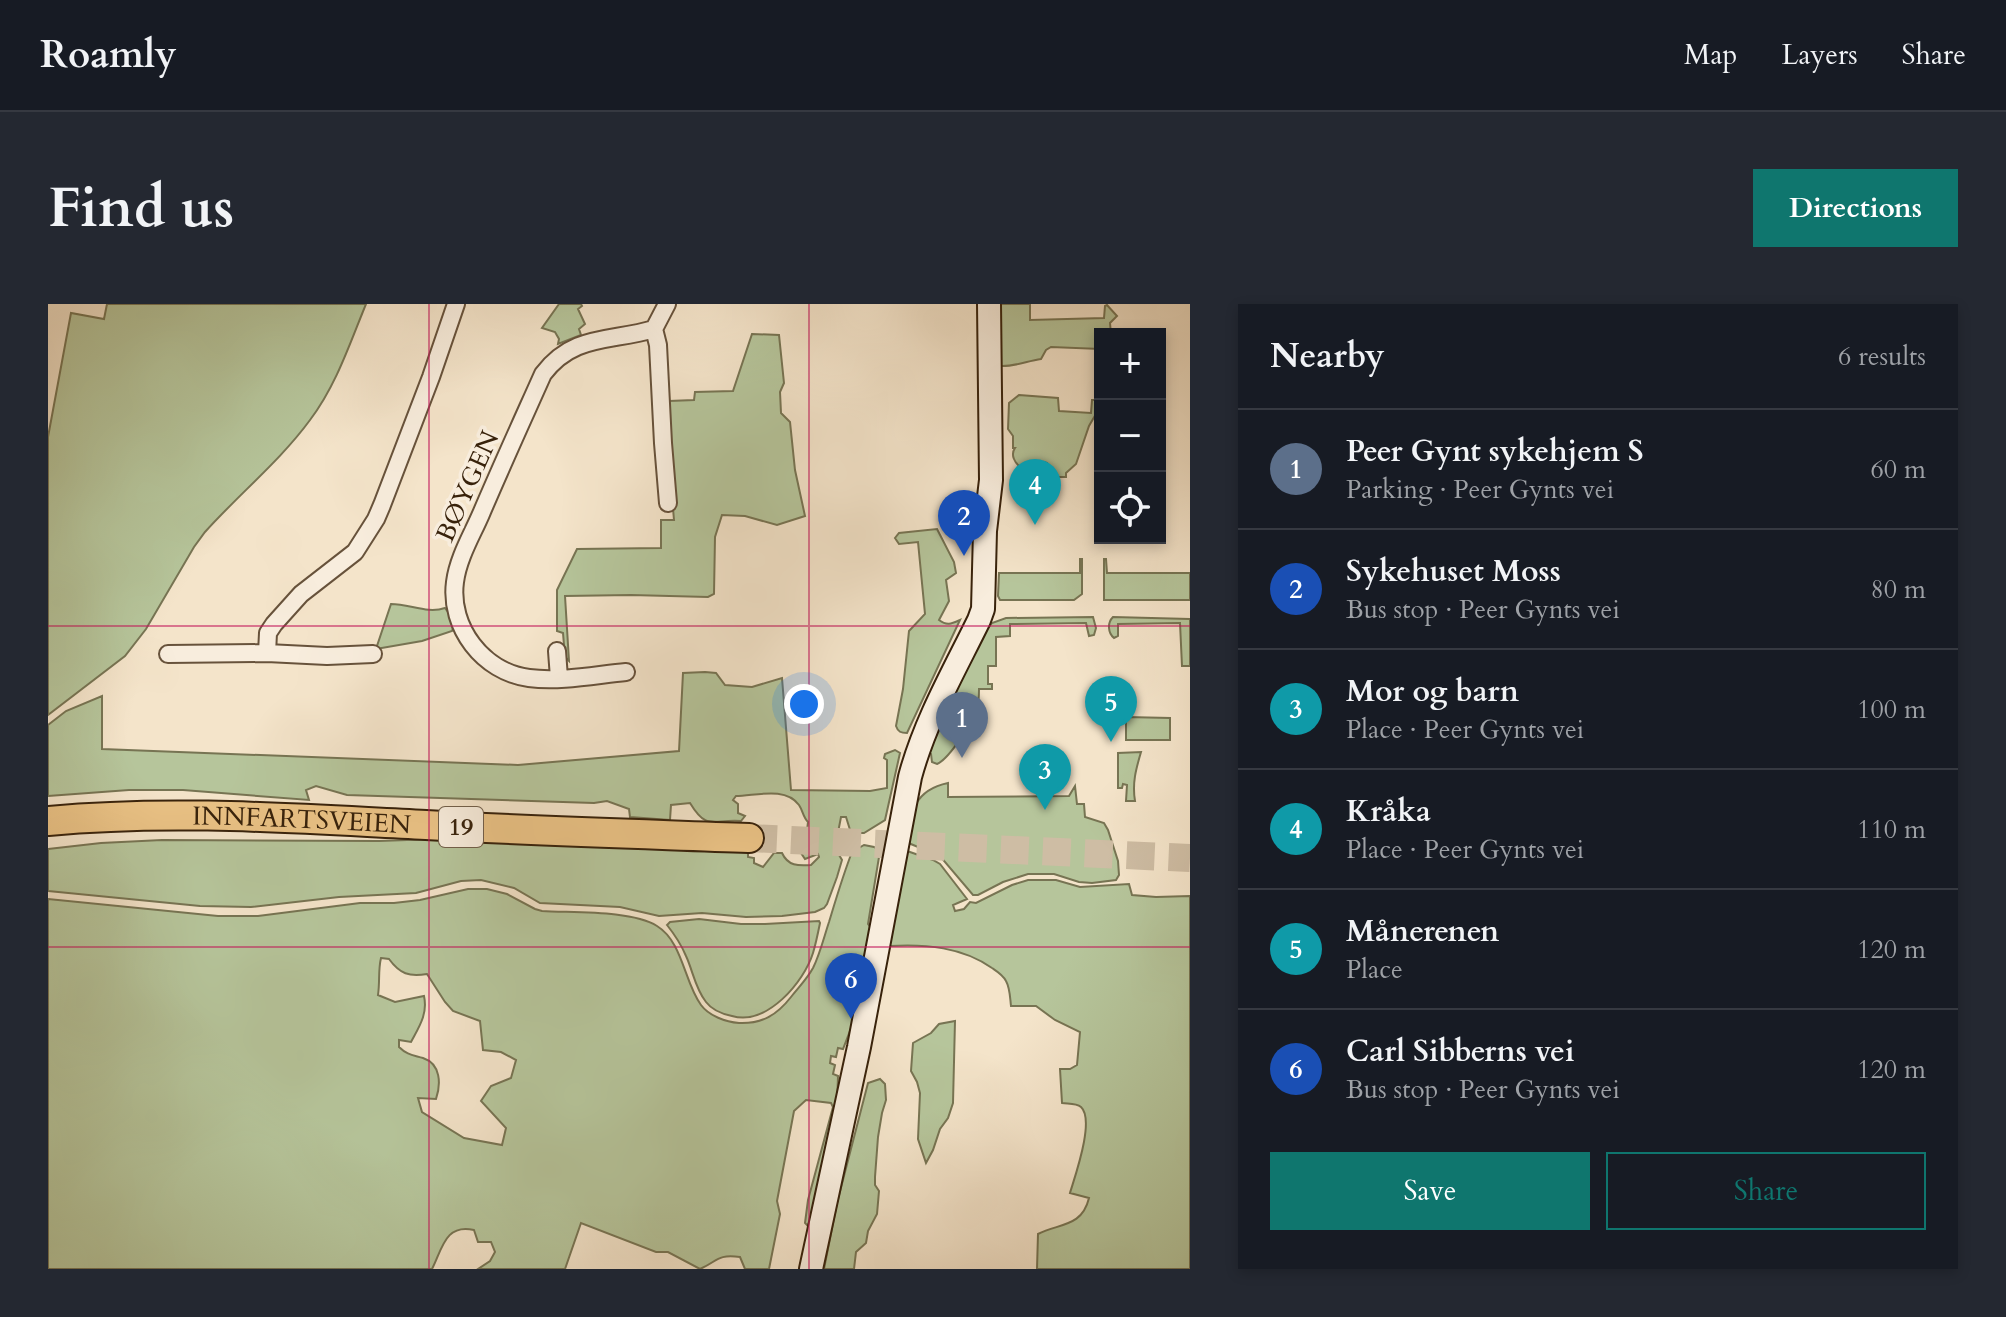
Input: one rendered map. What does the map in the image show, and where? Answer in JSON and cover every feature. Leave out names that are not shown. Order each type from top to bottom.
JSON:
[{"type":"highway","name":"INNFARTSVEIEN","points":[[48,821],[174,814],[240,815],[749,838]]},
{"type":"highway","points":[[48,838],[137,828],[174,814]]},
{"type":"street","points":[[267,653],[268,633],[274,624],[301,594],[355,552],[376,519],[456,304]]},
{"type":"street","points":[[667,304],[654,329],[658,345],[668,503]]},
{"type":"street","points":[[811,1269],[859,1047],[914,761],[931,715],[983,609],[985,531],[991,480],[989,304]]},
{"type":"street","name":"BØYGEN","points":[[626,672],[530,678],[501,669],[486,659],[462,631],[454,595],[455,580],[537,388],[550,365],[568,349],[654,329]]},
{"type":"street","points":[[557,651],[559,678]]},
{"type":"street","points":[[168,654],[373,654]]},
{"type":"green space","points":[[107,304],[366,304],[335,379],[310,420],[205,532],[146,629],[125,656],[48,715],[48,437],[71,313],[104,319]]},
{"type":"green space","points":[[559,304],[581,304],[578,309],[585,324],[579,329],[581,335],[558,344],[555,332],[542,328]]},
{"type":"green space","points":[[1001,304],[1030,304],[1030,320],[1104,318],[1107,305],[1117,316],[1110,323],[1110,328],[1094,328],[1094,349],[1051,347],[1041,359],[1000,366]]},
{"type":"green space","points":[[752,334],[779,335],[784,383],[780,392],[781,413],[790,422],[795,470],[805,516],[777,525],[745,516],[722,515],[715,537],[714,594],[708,597],[565,596],[569,661],[565,657],[563,633],[557,631],[557,590],[577,549],[661,548],[661,520],[674,520],[664,403],[694,400],[695,392],[733,391]]},
{"type":"green space","points":[[1019,395],[1058,398],[1059,411],[1091,413],[1094,400],[1094,417],[1076,464],[1066,473],[1066,477],[1051,477],[1044,462],[1037,468],[1034,463],[1021,468],[1015,461],[1013,436],[1008,429],[1009,403]]},
{"type":"green space","points":[[937,529],[954,562],[956,573],[946,580],[949,601],[939,620],[949,624],[960,620],[907,733],[903,733],[896,726],[909,631],[925,614],[918,542],[899,544],[895,538],[899,533]]},
{"type":"green space","points":[[1080,559],[1082,594],[1074,600],[1000,600],[998,596],[999,573],[1080,573]]},
{"type":"green space","points":[[1104,559],[1107,573],[1190,573],[1190,600],[1104,600]]},
{"type":"green space","points":[[391,604],[432,610],[445,608],[452,619],[452,631],[422,641],[376,649]]},
{"type":"green space","points":[[1093,617],[1096,628],[1094,635],[1089,636],[1086,623],[1010,624],[1010,636],[996,637],[996,666],[988,666],[988,684],[992,684],[992,689],[979,689],[977,708],[966,731],[942,761],[937,764],[932,762],[931,754],[926,752],[929,743],[992,623],[1006,618]]},
{"type":"green space","points":[[1113,617],[1190,619],[1190,666],[1182,666],[1180,623],[1118,624],[1118,636],[1114,638],[1109,628]]},
{"type":"green space","points":[[683,673],[716,673],[725,685],[752,687],[782,678],[791,790],[870,791],[887,788],[885,754],[895,750],[900,753],[885,820],[864,833],[851,833],[846,817],[841,817],[835,848],[842,860],[824,908],[782,916],[702,913],[659,916],[620,907],[540,903],[514,888],[481,880],[461,881],[416,893],[339,897],[251,907],[200,906],[48,891],[48,849],[162,840],[379,841],[463,838],[748,847],[748,857],[754,858],[754,863],[763,867],[774,853],[782,853],[794,864],[811,865],[819,857],[818,854],[805,859],[801,853],[805,848],[802,836],[808,822],[799,805],[786,796],[769,793],[736,796],[733,800],[738,804],[738,813],[745,816],[741,821],[717,822],[701,817],[690,803],[671,805],[670,820],[630,817],[629,809],[607,801],[347,795],[316,786],[306,790],[309,800],[183,790],[48,796],[48,725],[66,711],[102,696],[102,749],[518,765],[679,751]]},
{"type":"green space","points":[[1126,717],[1170,718],[1170,740],[1126,740]]},
{"type":"green space","points":[[1141,752],[1134,782],[1135,801],[1126,801],[1127,785],[1118,788],[1118,753]]},
{"type":"green space","points":[[948,783],[948,797],[1069,796],[1075,786],[1077,804],[1084,804],[1085,817],[1104,823],[1108,830],[1119,875],[1116,880],[1092,883],[1054,874],[1028,874],[973,895],[940,856],[906,842],[916,804],[928,791]]},
{"type":"green space","points":[[864,845],[880,851],[868,924],[872,929],[853,1023],[843,1049],[838,1048],[836,1057],[831,1056],[830,1063],[835,1065],[833,1074],[838,1076],[837,1104],[811,1223],[805,1223],[808,1200],[833,1107],[831,1103],[806,1100],[794,1111],[777,1201],[780,1214],[769,1269],[745,1269],[740,1257],[727,1256],[700,1269],[668,1252],[656,1252],[581,1223],[565,1269],[478,1269],[490,1261],[495,1252],[491,1242],[478,1242],[474,1230],[464,1229],[457,1230],[446,1240],[432,1269],[48,1269],[48,899],[218,916],[258,916],[360,903],[420,900],[468,889],[487,889],[507,894],[542,911],[617,915],[657,926],[666,933],[678,952],[695,996],[704,1009],[723,1020],[747,1023],[762,1020],[780,1009],[811,972],[852,852]],"holes":[[[381,958],[389,959],[405,973],[427,974],[453,1011],[480,1021],[483,1050],[501,1052],[516,1060],[511,1078],[491,1086],[481,1101],[506,1128],[502,1145],[464,1138],[422,1112],[418,1098],[436,1099],[438,1075],[429,1061],[402,1050],[399,1040],[411,1042],[424,1015],[424,996],[395,1002],[378,995]]]},
{"type":"green space","points":[[907,851],[940,864],[967,899],[953,905],[955,911],[964,909],[970,902],[976,903],[1028,880],[1056,880],[1080,887],[1129,884],[1132,895],[1190,896],[1190,1269],[1037,1269],[1038,1234],[1076,1219],[1089,1198],[1070,1193],[1083,1148],[1086,1124],[1081,1107],[1062,1103],[1060,1069],[1077,1065],[1080,1032],[1036,1006],[1011,1006],[1005,979],[968,955],[943,948],[890,946],[887,943]]},
{"type":"green space","points":[[699,919],[741,924],[820,923],[808,964],[793,988],[771,1008],[745,1017],[721,1013],[706,1002],[682,948],[667,925]]},
{"type":"green space","points":[[955,1021],[953,1103],[926,1163],[918,1139],[920,1093],[911,1071],[913,1043],[931,1033],[939,1024]]},
{"type":"green space","points":[[880,1079],[885,1084],[886,1100],[878,1137],[875,1177],[879,1191],[877,1214],[866,1243],[856,1252],[854,1269],[824,1269],[837,1203],[868,1083]]},
{"type":"tunnel","points":[[749,838],[1190,858]]},
{"type":"place","name":"Kråka","points":[[1035,525]]},
{"type":"place","name":"Sykehuset Moss","points":[[964,556]]},
{"type":"place","name":"Månerenen","points":[[1111,742]]},
{"type":"place","name":"Peer Gynt sykehjem S","points":[[962,758]]},
{"type":"place","name":"Mor og barn","points":[[1045,810]]},
{"type":"place","name":"Carl Sibberns vei","points":[[851,1019]]}]
